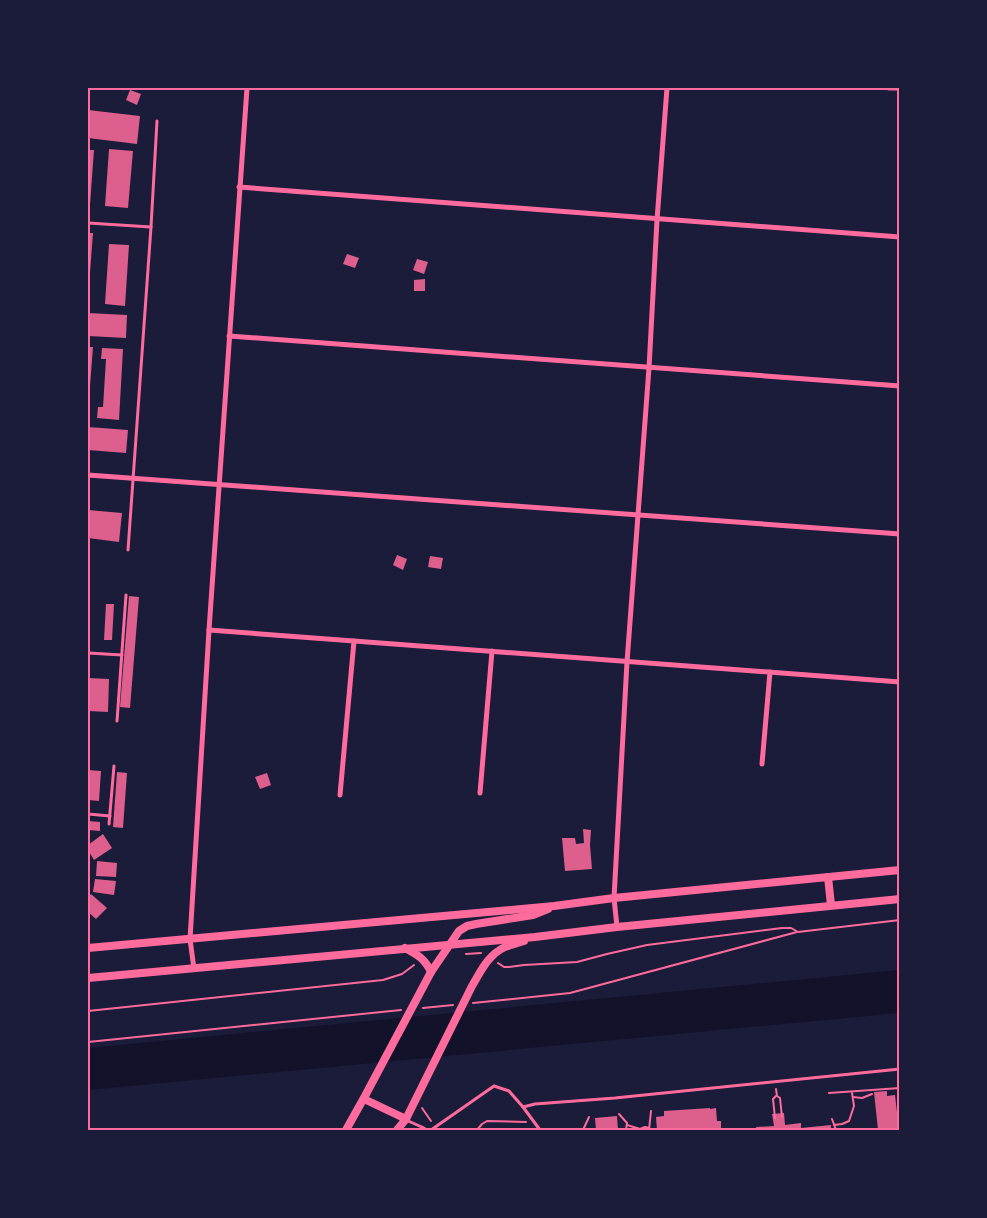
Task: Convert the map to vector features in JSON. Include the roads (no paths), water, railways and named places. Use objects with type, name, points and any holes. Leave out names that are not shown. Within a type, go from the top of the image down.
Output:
[{"type":"main road","points":[[88,948],[554,906],[614,898],[900,870]]},
{"type":"main road","points":[[828,877],[832,906]]},
{"type":"main road","points":[[88,978],[535,937],[900,899]]},
{"type":"main road","points":[[346,1130],[431,972],[459,931],[467,926],[476,924],[533,915],[554,906]]},
{"type":"main road","points":[[397,1130],[406,1119],[483,966],[490,958],[504,948],[535,937]]},
{"type":"main road","points":[[405,948],[416,953],[424,960],[431,972]]},
{"type":"main road","points":[[364,1099],[406,1119]]},
{"type":"street","points":[[194,968],[190,939],[209,630],[247,88]]},
{"type":"street","points":[[617,927],[614,898],[627,662],[649,368],[657,220],[667,88]]},
{"type":"street","points":[[889,88],[900,88]]},
{"type":"street","points":[[239,187],[900,237]]},
{"type":"street","points":[[229,336],[900,386]]},
{"type":"street","points":[[88,475],[900,534]]},
{"type":"street","points":[[209,630],[900,682]]},
{"type":"street","points":[[340,795],[354,641]]},
{"type":"street","points":[[480,793],[492,651]]},
{"type":"street","points":[[762,764],[770,672]]},
{"type":"lane","points":[[128,550],[157,121]]},
{"type":"lane","points":[[88,223],[151,227]]},
{"type":"lane","points":[[117,721],[126,596]]},
{"type":"lane","points":[[88,653],[122,655]]},
{"type":"lane","points":[[109,824],[114,766]]},
{"type":"lane","points":[[88,814],[110,816]]},
{"type":"lane","points":[[523,1107],[536,1104],[625,1097],[900,1069]]},
{"type":"lane","points":[[431,1130],[494,1086],[509,1091],[540,1130]]},
{"type":"lane","points":[[406,1119],[426,1130]]}]
